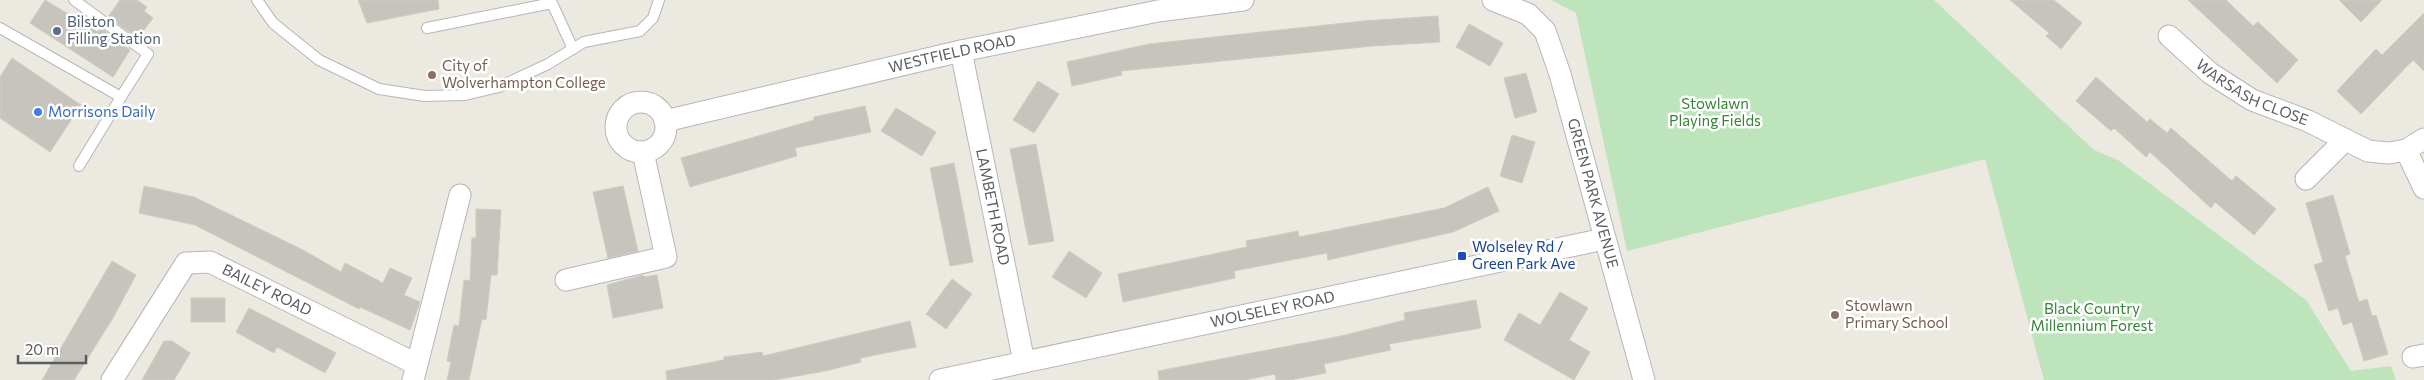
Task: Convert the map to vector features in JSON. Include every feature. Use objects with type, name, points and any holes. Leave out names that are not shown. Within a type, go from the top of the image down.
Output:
[{"type":"street","name":"WESTFIELD ROAD","points":[[665,121],[960,51],[1158,11],[1243,0]]},
{"type":"street","name":"GREEN PARK AVENUE","points":[[1493,0],[1528,14],[1545,30],[1560,74],[1644,380]]},
{"type":"street","name":"WARSASH CLOSE","points":[[2169,36],[2210,73],[2252,100],[2308,121],[2344,141],[2368,151],[2388,153],[2415,144],[2424,188]]},
{"type":"street","name":"LAMBETH ROAD","points":[[960,51],[1024,362]]},
{"type":"street","points":[[641,102],[656,108],[665,121],[666,130],[658,145],[643,152],[635,152],[622,143],[616,128],[620,113],[633,104],[641,102]]},
{"type":"street","points":[[2306,178],[2344,141]]},
{"type":"street","points":[[566,280],[666,257],[643,152]]},
{"type":"street","name":"BAILEY ROAD","points":[[112,380],[186,263],[210,262],[414,372],[460,195]]},
{"type":"street","name":"WOLSELEY ROAD","points":[[940,380],[1604,239]]},
{"type":"lane","points":[[74,0],[148,54],[79,166]]},
{"type":"lane","points":[[257,0],[273,23],[319,60],[379,89],[425,96],[465,95],[498,87],[548,64],[584,42],[640,31],[653,18],[658,0]]},
{"type":"lane","points":[[427,28],[552,3],[573,49]]},
{"type":"lane","points":[[0,28],[121,96]]},
{"type":"green space","name":"Stowlawn Playing Fields","points":[[1551,0],[1934,0],[2094,150],[2118,160],[2306,300],[2351,371],[2391,366],[2396,380],[2044,380],[1985,159],[1627,251],[1576,13]]},
{"type":"building","points":[[45,0],[98,32],[101,28],[130,50],[113,77],[30,23]]},
{"type":"building","points":[[120,0],[137,0],[147,7],[144,11],[153,18],[138,38],[108,17]]},
{"type":"building","points":[[358,0],[438,0],[439,9],[367,23]]},
{"type":"building","points":[[2010,0],[2054,0],[2082,23],[2061,49],[2046,36],[2049,33]]},
{"type":"building","points":[[2188,0],[2226,0],[2253,26],[2258,22],[2298,60],[2277,83]]},
{"type":"building","points":[[2339,0],[2382,0],[2361,22]]},
{"type":"building","points":[[2424,13],[2424,71],[2413,60],[2361,114],[2337,91],[2376,49],[2382,55]]},
{"type":"building","points":[[1438,16],[1440,42],[1373,46],[1121,71],[1122,75],[1072,86],[1067,62],[1149,44],[1364,21]]},
{"type":"building","points":[[1469,24],[1503,43],[1490,66],[1456,47]]},
{"type":"building","name":"Morrisons Daily","points":[[12,58],[81,105],[50,152],[0,118],[0,77]]},
{"type":"building","points":[[1526,73],[1537,112],[1515,118],[1504,78]]},
{"type":"building","points":[[2096,77],[2147,122],[2150,119],[2167,133],[2171,128],[2232,181],[2236,176],[2276,209],[2254,235],[2215,202],[2211,208],[2150,152],[2146,157],[2114,128],[2111,131],[2076,101]]},
{"type":"building","points":[[1038,81],[1059,94],[1034,133],[1013,120]]},
{"type":"building","points":[[865,106],[871,132],[795,148],[797,156],[690,187],[681,158],[814,120],[814,117]]},
{"type":"building","points":[[896,108],[936,132],[922,156],[881,131]]},
{"type":"building","points":[[1512,135],[1535,142],[1522,183],[1500,176]]},
{"type":"building","points":[[1036,144],[1054,241],[1029,245],[1010,149]]},
{"type":"building","points":[[954,163],[973,262],[950,266],[930,168]]},
{"type":"building","points":[[144,186],[194,197],[303,250],[341,272],[345,263],[383,283],[390,268],[412,278],[404,295],[420,302],[410,330],[360,307],[359,309],[195,225],[139,213]]},
{"type":"building","points":[[623,186],[638,251],[608,258],[593,192]]},
{"type":"building","points":[[1488,187],[1499,211],[1453,232],[1328,260],[1327,253],[1234,271],[1235,278],[1123,302],[1118,274],[1247,247],[1246,241],[1298,231],[1299,237],[1444,208]]},
{"type":"building","points":[[2333,195],[2350,254],[2345,256],[2359,302],[2367,299],[2372,316],[2376,315],[2388,354],[2364,361],[2352,322],[2343,325],[2338,308],[2329,311],[2314,265],[2323,262],[2306,203]]},
{"type":"building","points":[[476,209],[501,210],[497,275],[491,275],[486,320],[482,319],[469,380],[447,380],[451,362],[447,361],[454,325],[459,326],[464,280],[470,281],[472,238],[476,238]]},
{"type":"building","points":[[1069,251],[1102,273],[1086,298],[1052,277]]},
{"type":"building","points":[[112,261],[136,275],[113,318],[74,380],[42,380]]},
{"type":"building","points":[[643,275],[644,277],[657,275],[663,308],[613,318],[607,285]]},
{"type":"building","points":[[952,279],[972,294],[946,329],[926,314]]},
{"type":"building","points":[[1560,292],[1588,308],[1569,340],[1590,352],[1574,380],[1504,340],[1519,313],[1540,325]]},
{"type":"building","points":[[191,298],[225,298],[225,322],[191,322]]},
{"type":"building","points":[[1476,300],[1481,328],[1389,344],[1391,350],[1324,364],[1326,373],[1290,380],[1276,380],[1275,374],[1245,380],[1159,380],[1158,371],[1341,336],[1405,320],[1404,313]]},
{"type":"building","points":[[249,308],[336,353],[325,373],[277,347],[274,353],[236,332]]},
{"type":"building","points":[[910,321],[916,347],[860,358],[861,362],[825,371],[774,380],[667,380],[666,371],[724,360],[724,357],[762,352],[763,356]]},
{"type":"building","points":[[164,341],[172,341],[190,353],[174,380],[142,380]]},
{"type":"place","name":"Bilston Filling Station","points":[[57,31]]},
{"type":"place","name":"City of Wolverhampton College","points":[[432,75]]},
{"type":"place","name":"Morrisons Daily","points":[[38,112]]},
{"type":"place","name":"Wolseley Rd / Green Park Ave","points":[[1462,256]]},
{"type":"place","name":"Stowlawn Primary School","points":[[1835,315]]},
{"type":"park label","name":"Black Country Millennium Forest","points":[[2092,318]]}]
